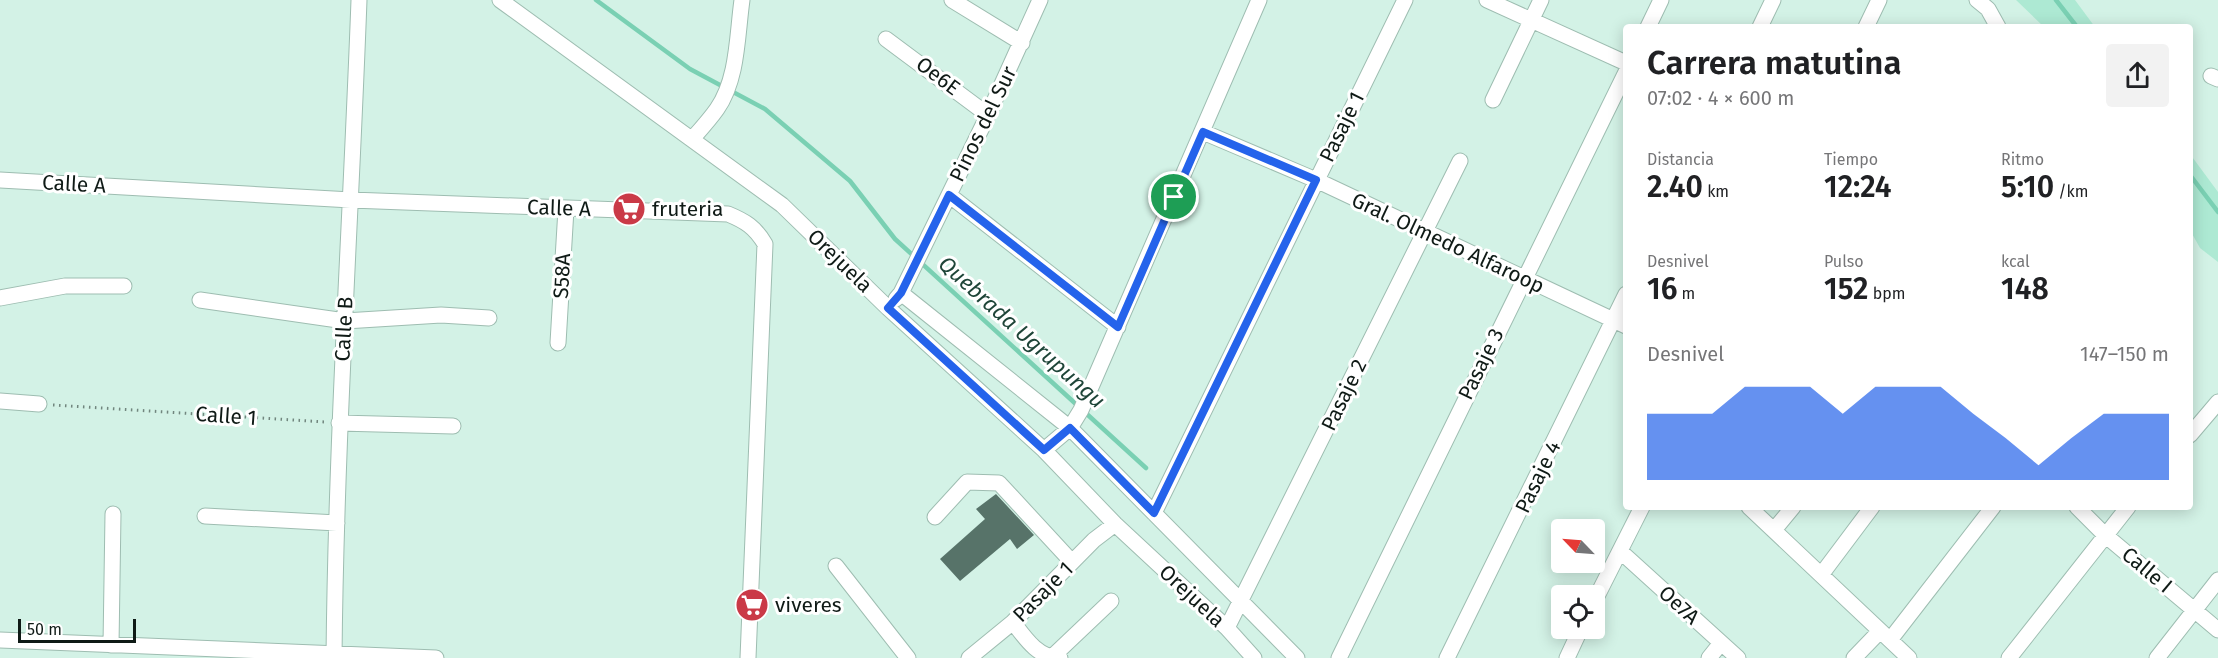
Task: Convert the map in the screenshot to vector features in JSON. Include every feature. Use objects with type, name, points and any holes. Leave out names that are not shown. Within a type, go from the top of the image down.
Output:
[{"type":"street","name":"Calle B","points":[[334,657],[339,423],[359,0]]},
{"type":"street","name":"Orejuela","points":[[500,0],[693,138],[782,205],[888,308],[1044,450],[1115,524],[1227,628],[1254,658]]},
{"type":"street","points":[[693,138],[718,109],[726,93],[732,76],[742,0]]},
{"type":"street","points":[[952,0],[1022,43]]},
{"type":"street","name":"Pinos del Sur","points":[[888,308],[901,293],[988,115],[1040,0]]},
{"type":"street","points":[[1044,450],[1070,428],[1081,410],[1259,0]]},
{"type":"street","name":"Pasaje 1","points":[[1154,513],[1405,0]]},
{"type":"street","points":[[1487,0],[1623,62]]},
{"type":"street","points":[[1493,100],[1541,0]]},
{"type":"street","points":[[1649,24],[1661,0]]},
{"type":"street","points":[[1761,24],[1773,0]]},
{"type":"street","points":[[1867,24],[1879,0]]},
{"type":"street","points":[[1977,0],[1988,9],[1996,24]]},
{"type":"street","name":"Oe6E","points":[[886,39],[988,115]]},
{"type":"street","name":"Pasaje 3","points":[[1339,658],[1623,78]]},
{"type":"street","name":"Gral. Olmedo Alfaroop","points":[[1203,132],[1316,180],[1523,280],[1620,323]]},
{"type":"street","name":"Pasaje 2","points":[[1227,628],[1460,161]]},
{"type":"street","name":"Calle A","points":[[0,180],[351,200],[728,214],[747,222],[758,232],[765,244],[748,658]]},
{"type":"street","points":[[949,195],[1118,327]]},
{"type":"street","name":"S58A","points":[[558,343],[566,209]]},
{"type":"street","points":[[0,298],[65,286],[124,286]]},
{"type":"street","points":[[901,293],[1070,428],[1297,658]]},
{"type":"street","points":[[200,300],[345,321],[441,315],[489,318]]},
{"type":"street","name":"Pasaje 4","points":[[1446,658],[1620,323]]},
{"type":"street","points":[[0,401],[39,404]]},
{"type":"street","points":[[2193,431],[2218,402]]},
{"type":"street","points":[[339,423],[453,426]]},
{"type":"street","points":[[934,517],[967,482],[999,483],[1072,562]]},
{"type":"street","points":[[1603,585],[1640,510]]},
{"type":"street","points":[[1752,510],[1910,658]]},
{"type":"street","points":[[1774,530],[1791,510]]},
{"type":"street","points":[[1821,575],[1870,510]]},
{"type":"street","points":[[1854,658],[1885,635],[1990,510]]},
{"type":"street","name":"Calle I","points":[[2080,510],[2105,535],[2218,630]]},
{"type":"street","points":[[2008,658],[2126,510]]},
{"type":"street","points":[[111,645],[113,514]]},
{"type":"street","points":[[205,516],[337,523]]},
{"type":"street","name":"Pasaje 1","points":[[969,658],[1012,622],[1094,540],[1115,524]]},
{"type":"street","name":"Oe7A","points":[[1620,551],[1738,658]]},
{"type":"street","points":[[836,566],[908,658]]},
{"type":"street","points":[[2157,658],[2218,580]]},
{"type":"street","points":[[1051,658],[1111,602]]},
{"type":"street","points":[[1012,622],[1038,651],[1051,658],[1060,658]]},
{"type":"street","points":[[1567,658],[1576,639]]},
{"type":"street","points":[[0,640],[334,657],[436,658]]},
{"type":"street","points":[[1709,658],[1721,643]]},
{"type":"path","name":"Calle 1","points":[[39,404],[339,423]]},
{"type":"green space","points":[[2016,0],[2075,0],[2093,24],[2041,24]]},
{"type":"green space","points":[[2193,158],[2218,192],[2218,262],[2200,248],[2193,235]]},
{"type":"building","points":[[996,494],[1034,535],[1017,549],[1010,539],[960,581],[940,559],[985,519],[976,509]]},
{"type":"waterway","name":"Quebrada Ugrupungu","points":[[596,0],[690,69],[765,109],[850,181],[895,239],[1146,468]]},
{"type":"waterway","points":[[2056,0],[2075,24]]},
{"type":"waterway","points":[[2193,179],[2218,212]]},
{"type":"place","name":"fruteria","points":[[629,209]]},
{"type":"place","name":"viveres","points":[[752,605]]},
{"type":"route","points":[[1203,132],[1316,180],[1154,513],[1070,428],[1044,450],[888,308],[901,293],[949,195],[1118,327],[1174,197],[1203,132]]}]
